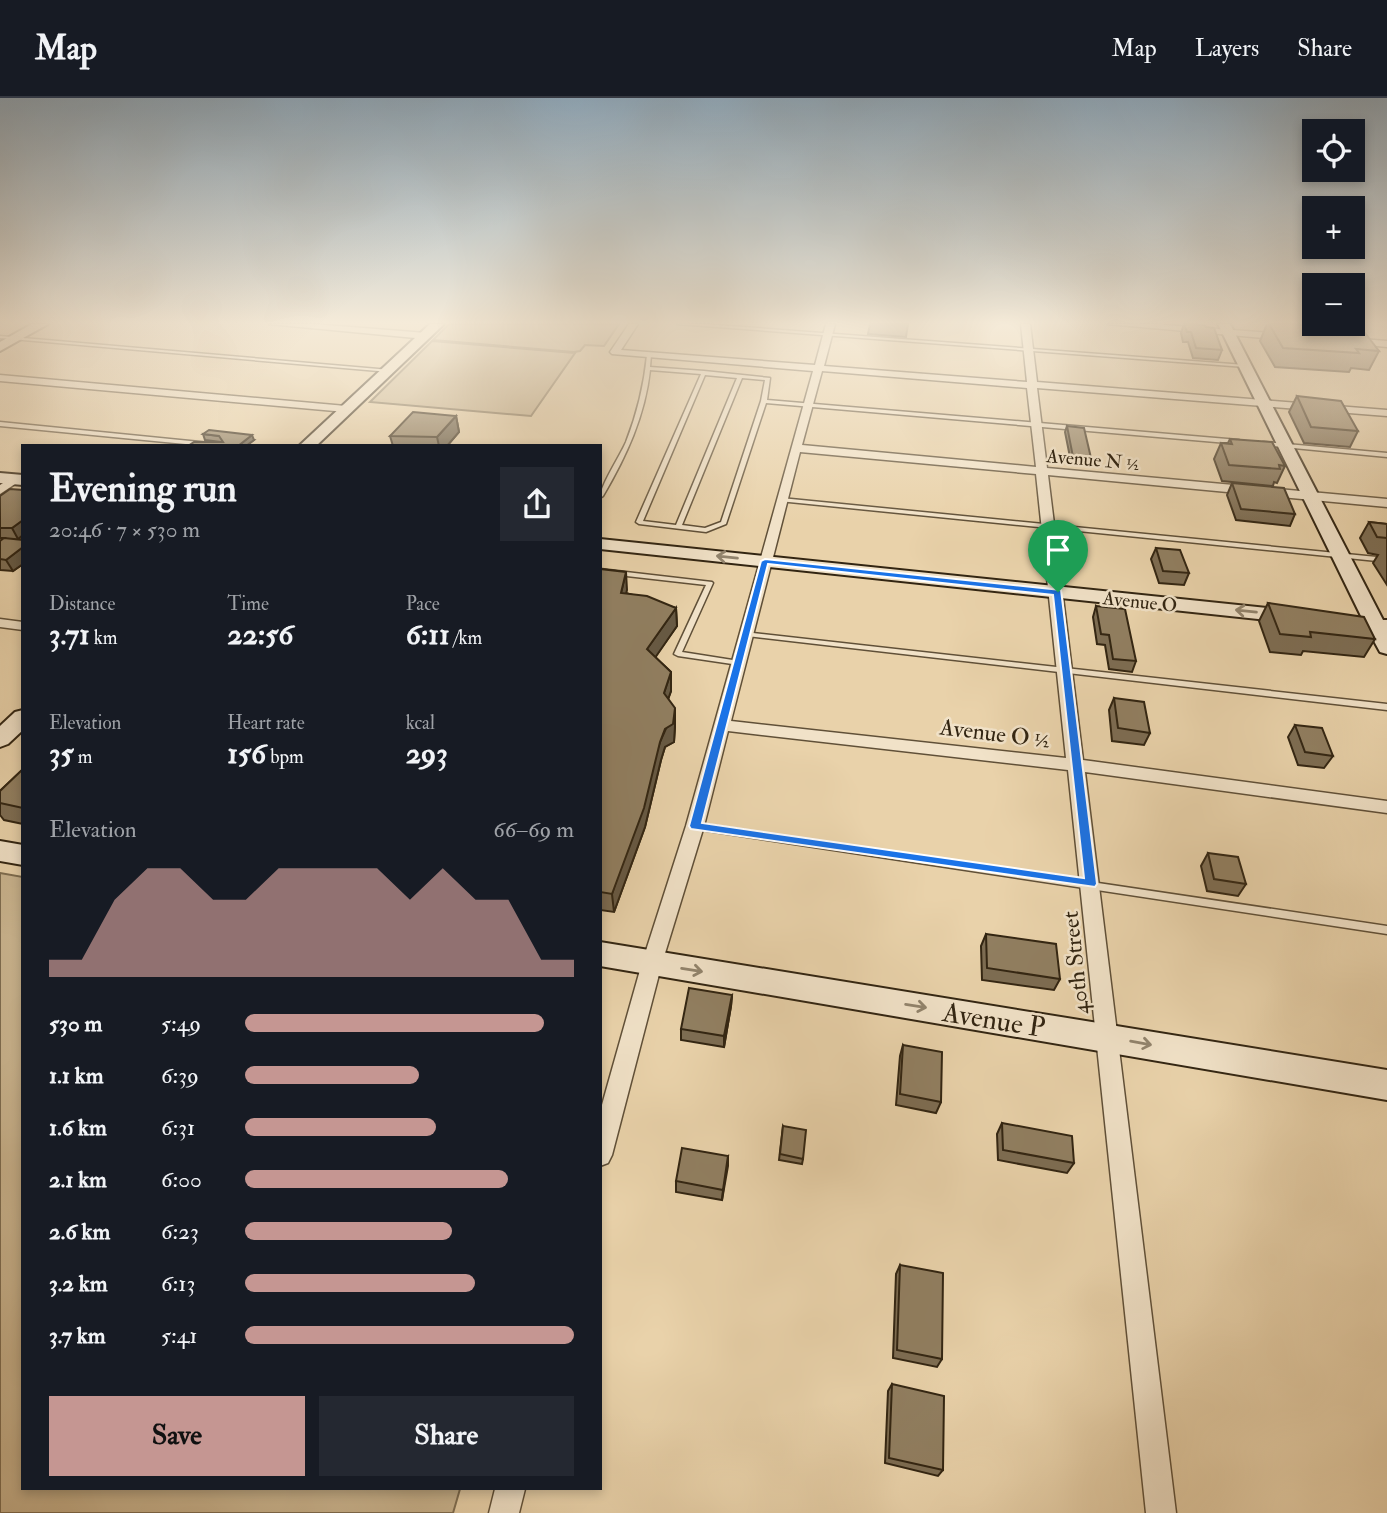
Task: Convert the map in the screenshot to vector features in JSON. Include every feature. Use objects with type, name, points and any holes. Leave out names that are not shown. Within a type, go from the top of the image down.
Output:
[{"type":"main road","points":[[309,444],[368,390]]},
{"type":"main road","points":[[1257,390],[1340,555],[1381,625],[1387,648]]},
{"type":"main road","name":"Avenue O","points":[[602,544],[1381,625]]},
{"type":"main road","points":[[0,739],[21,719]]},
{"type":"main road","points":[[0,851],[21,855]]},
{"type":"main road","name":"Avenue P","points":[[602,954],[1387,1086]]},
{"type":"street","points":[[141,390],[346,409]]},
{"type":"street","points":[[602,1148],[652,963],[695,826],[780,500],[813,390]]},
{"type":"street","name":"40th Street","points":[[1034,390],[1162,1513]]},
{"type":"street","points":[[1106,390],[1387,413]]},
{"type":"street","name":"Avenue N ½","points":[[796,448],[1387,503]]},
{"type":"street","points":[[0,490],[13,479]]},
{"type":"street","points":[[0,623],[21,626]]},
{"type":"street","name":"Avenue O ½","points":[[723,724],[1077,765],[1387,807]]},
{"type":"street","points":[[504,1513],[510,1490]]},
{"type":"lane","points":[[602,492],[632,437],[646,390]]},
{"type":"lane","points":[[696,390],[639,523],[706,530],[724,523],[766,390]]},
{"type":"lane","points":[[678,527],[734,390]]},
{"type":"lane","points":[[764,401],[1244,442]]},
{"type":"lane","points":[[0,424],[200,444]]},
{"type":"lane","points":[[1258,444],[1387,455]]},
{"type":"lane","points":[[780,500],[1387,560]]},
{"type":"lane","points":[[602,570],[710,583],[678,654],[739,663]]},
{"type":"lane","points":[[747,634],[1387,707]]},
{"type":"lane","points":[[695,826],[1387,930]]},
{"type":"shaded area","points":[[382,390],[549,390],[531,416],[370,402]]},
{"type":"shaded area","points":[[0,873],[21,877],[21,1490],[460,1490],[453,1513],[0,1513]]},
{"type":"building","points":[[1297,396],[1341,401],[1358,431],[1311,427]]},
{"type":"building","points":[[413,412],[456,416],[437,437],[390,436]]},
{"type":"building","points":[[1067,426],[1084,428],[1091,458],[1073,457]]},
{"type":"building","points":[[209,430],[252,435],[241,444],[191,444],[223,442],[219,436],[203,434]]},
{"type":"building","points":[[1230,439],[1272,442],[1285,466],[1279,465],[1280,469],[1229,465],[1221,443],[1232,444]]},
{"type":"building","points":[[1232,483],[1284,488],[1295,514],[1241,509]]},
{"type":"building","points":[[10,489],[21,490],[21,521],[12,528],[0,528],[0,496]]},
{"type":"building","points":[[1369,522],[1387,524],[1387,538],[1377,537]]},
{"type":"building","points":[[4,538],[21,540],[21,549],[6,560],[0,559],[0,541]]},
{"type":"building","points":[[1156,548],[1180,550],[1189,573],[1163,571]]},
{"type":"building","points":[[602,569],[626,572],[621,593],[647,596],[676,608],[647,649],[671,672],[664,693],[675,708],[673,724],[665,729],[660,742],[644,808],[612,894],[602,892]]},
{"type":"building","points":[[1268,603],[1364,617],[1375,639],[1310,632],[1311,637],[1280,634]]},
{"type":"building","points":[[1096,606],[1125,609],[1136,661],[1113,659],[1109,635],[1101,634]]},
{"type":"building","points":[[1114,698],[1144,702],[1150,733],[1118,728]]},
{"type":"building","points":[[1295,725],[1322,728],[1333,756],[1305,752]]},
{"type":"building","points":[[21,771],[21,808],[0,803],[0,791]]},
{"type":"building","points":[[1208,853],[1238,857],[1246,884],[1214,879]]},
{"type":"building","points":[[986,934],[1056,944],[1060,979],[987,968]]},
{"type":"building","points":[[689,988],[732,995],[724,1036],[681,1029]]},
{"type":"building","points":[[903,1045],[942,1052],[941,1102],[900,1094]]},
{"type":"building","points":[[1002,1123],[1072,1136],[1074,1163],[1003,1150]]},
{"type":"building","points":[[783,1126],[806,1130],[803,1159],[780,1154]]},
{"type":"building","points":[[682,1148],[728,1156],[723,1190],[676,1181]]},
{"type":"building","points":[[900,1265],[943,1273],[942,1359],[897,1350]]},
{"type":"building","points":[[892,1384],[944,1396],[943,1470],[889,1458]]},
{"type":"route","points":[[765,561],[1058,592],[1090,884],[695,826],[765,561]]}]
